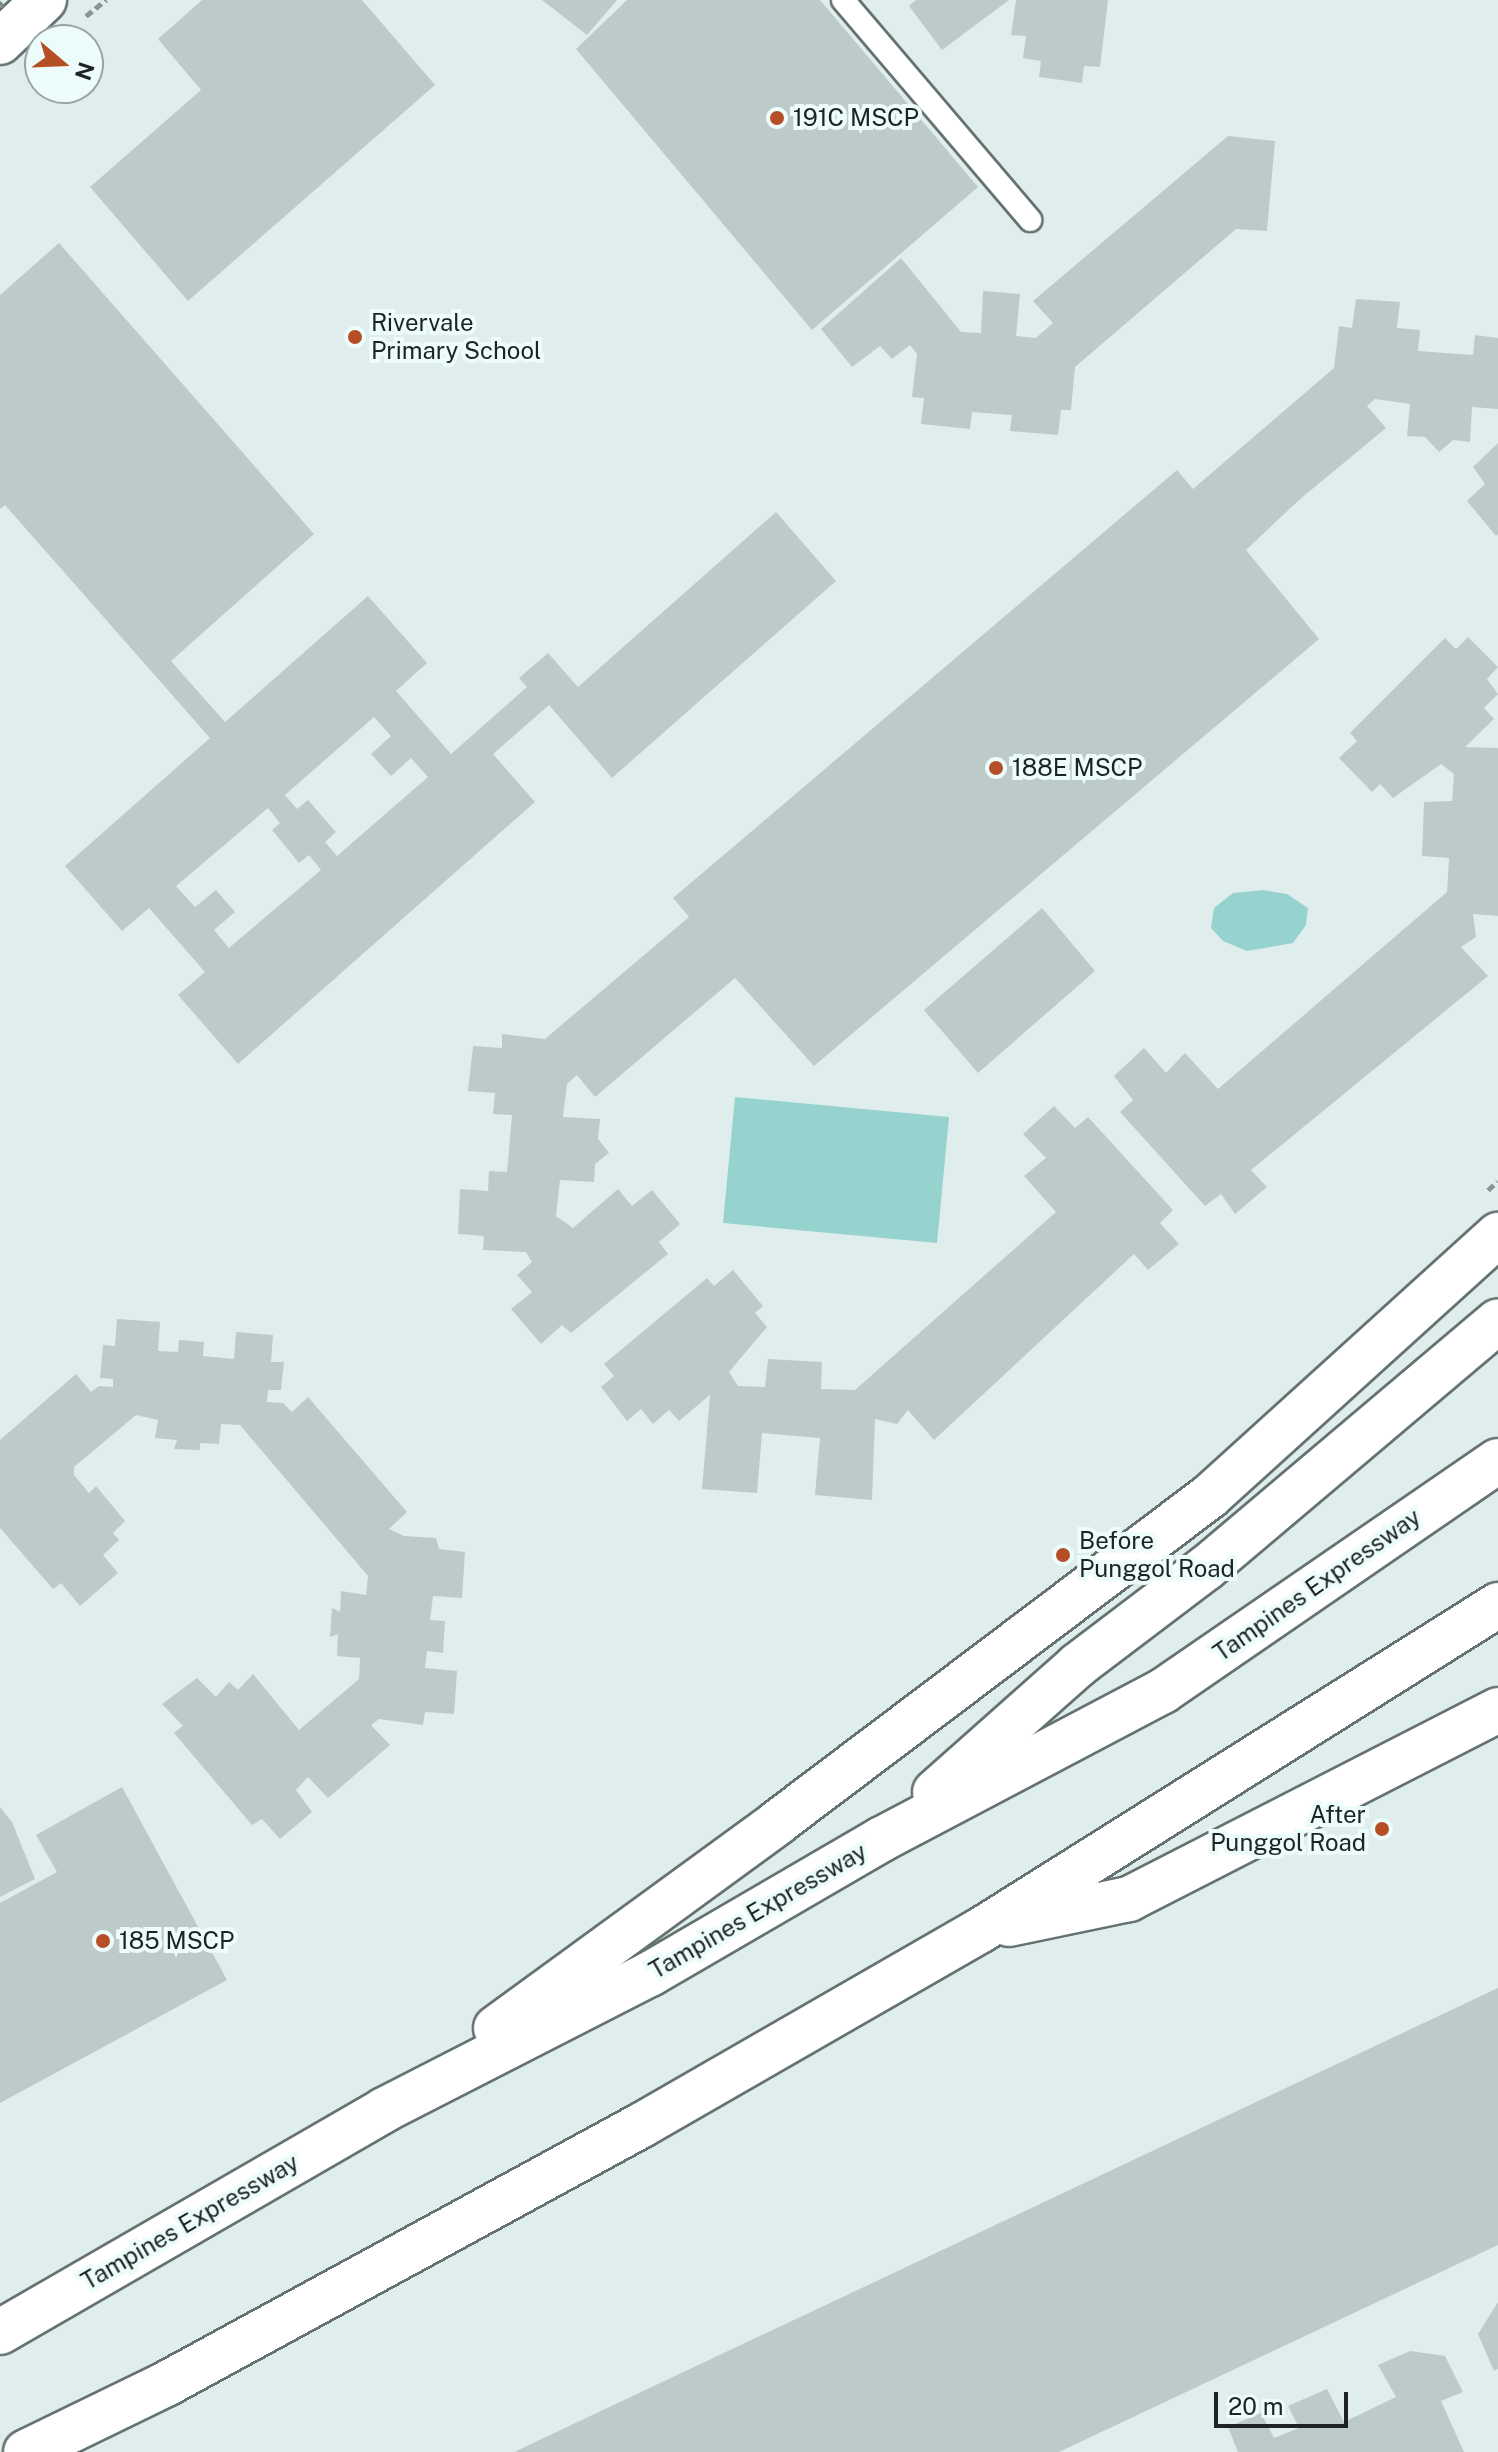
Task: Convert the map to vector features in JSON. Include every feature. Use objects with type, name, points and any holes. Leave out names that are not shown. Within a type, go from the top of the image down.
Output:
[{"type":"main road","points":[[0,42],[44,0]]},
{"type":"main road","points":[[384,2110],[766,1831],[1210,1496],[1498,1235]]},
{"type":"main road","points":[[882,1839],[1078,1665],[1206,1568],[1498,1321]]},
{"type":"main road","name":"Tampines Expressway","points":[[0,2332],[384,2110],[650,1974],[882,1839],[1163,1691],[1498,1461]]},
{"type":"main road","points":[[26,2452],[166,2384],[626,2134],[981,1930],[1498,1605]]},
{"type":"main road","points":[[981,1930],[1129,1899],[1498,1710]]},
{"type":"lane","points":[[843,0],[1030,220]]},
{"type":"shaded area","points":[[1263,890],[1287,894],[1308,908],[1306,925],[1293,943],[1247,951],[1223,941],[1211,928],[1214,908],[1233,893]]},
{"type":"shaded area","points":[[735,1097],[949,1117],[937,1243],[723,1223]]},
{"type":"building","points":[[202,0],[362,0],[435,85],[188,301],[90,187],[201,90],[158,39]]},
{"type":"building","points":[[542,0],[617,0],[587,35]]},
{"type":"building","name":"191C MSCP","points":[[627,0],[820,0],[978,187],[812,330],[576,49]]},
{"type":"building","points":[[916,0],[1009,0],[942,50],[909,6]]},
{"type":"building","points":[[1016,0],[1108,0],[1100,67],[1084,66],[1082,83],[1039,77],[1041,61],[1023,58],[1026,36],[1011,35]]},
{"type":"building","points":[[1228,136],[1275,141],[1267,231],[1236,229],[1075,367],[1071,410],[1061,410],[1058,435],[1010,431],[1012,415],[972,412],[970,429],[921,424],[924,398],[912,397],[917,354],[910,345],[892,359],[880,346],[852,367],[821,329],[901,258],[961,332],[981,333],[983,291],[1020,294],[1016,336],[1036,338],[1053,323],[1033,301]]},
{"type":"building","points":[[59,243],[314,534],[171,661],[225,722],[368,596],[427,663],[396,691],[451,754],[527,687],[519,678],[548,653],[578,687],[776,512],[836,581],[612,778],[549,705],[493,754],[535,802],[238,1064],[178,995],[205,972],[149,908],[122,931],[65,866],[210,738],[5,505],[0,509],[0,295]],"holes":[[[374,717],[391,736],[371,754],[391,776],[411,758],[428,777],[337,856],[325,842],[336,832],[308,800],[297,809],[285,795]],[[268,808],[280,823],[272,830],[299,863],[309,855],[321,870],[229,948],[214,930],[235,912],[216,890],[195,907],[176,886]]]},
{"type":"building","name":"188E MSCP","points":[[1356,299],[1400,302],[1397,328],[1420,330],[1418,351],[1473,355],[1475,335],[1498,338],[1498,409],[1472,407],[1470,442],[1453,440],[1439,452],[1425,437],[1407,436],[1410,404],[1375,399],[1367,406],[1386,428],[1299,500],[1246,550],[1319,639],[814,1066],[735,978],[595,1097],[577,1075],[567,1084],[563,1117],[600,1119],[598,1139],[609,1153],[595,1164],[594,1182],[560,1180],[556,1216],[573,1228],[618,1189],[632,1206],[652,1190],[680,1224],[659,1242],[668,1254],[571,1333],[562,1325],[541,1344],[511,1309],[532,1292],[517,1275],[532,1262],[526,1252],[483,1250],[484,1236],[458,1234],[460,1189],[488,1191],[489,1171],[507,1172],[512,1115],[493,1114],[495,1093],[468,1091],[473,1046],[502,1048],[502,1034],[545,1039],[689,917],[673,898],[1177,470],[1193,489],[1334,368],[1339,326],[1352,328]]},
{"type":"building","points":[[1498,443],[1496,536],[1467,501],[1485,484],[1473,467]]},
{"type":"building","points":[[1468,637],[1498,667],[1487,679],[1498,694],[1484,708],[1494,719],[1465,747],[1498,748],[1498,916],[1473,914],[1476,937],[1461,947],[1488,976],[1251,1170],[1267,1187],[1235,1214],[1221,1194],[1205,1206],[1120,1112],[1133,1100],[1114,1076],[1144,1048],[1166,1073],[1185,1053],[1218,1089],[1447,892],[1449,858],[1422,856],[1424,802],[1452,801],[1454,774],[1441,764],[1393,798],[1380,784],[1372,792],[1339,758],[1357,741],[1350,733],[1445,638],[1456,649]]},
{"type":"building","points":[[1042,908],[1095,971],[978,1073],[924,1010]]},
{"type":"building","points":[[1054,1106],[1075,1128],[1088,1117],[1173,1210],[1160,1223],[1179,1244],[1148,1270],[1134,1254],[934,1440],[908,1410],[897,1424],[875,1419],[872,1500],[815,1495],[820,1438],[762,1433],[757,1493],[702,1489],[710,1395],[679,1421],[669,1410],[653,1424],[641,1409],[627,1421],[601,1387],[614,1376],[604,1364],[707,1278],[714,1286],[733,1270],[763,1306],[755,1313],[767,1327],[729,1372],[738,1386],[765,1387],[768,1359],[822,1362],[821,1389],[855,1390],[1056,1212],[1024,1176],[1046,1158],[1023,1134]]},
{"type":"building","points":[[117,1319],[160,1322],[158,1351],[178,1352],[179,1340],[204,1342],[203,1356],[234,1359],[236,1332],[273,1335],[271,1362],[284,1362],[281,1390],[268,1390],[267,1402],[283,1403],[292,1412],[308,1397],[407,1512],[389,1529],[404,1536],[436,1538],[439,1549],[465,1552],[462,1598],[433,1596],[430,1620],[445,1621],[443,1653],[427,1651],[425,1668],[457,1671],[454,1714],[425,1712],[423,1725],[379,1719],[371,1725],[390,1745],[328,1798],[308,1777],[296,1790],[312,1812],[280,1839],[262,1819],[252,1825],[174,1733],[183,1726],[162,1704],[197,1678],[216,1697],[229,1682],[238,1690],[253,1674],[299,1730],[359,1679],[360,1658],[337,1656],[338,1634],[330,1637],[332,1608],[340,1612],[341,1591],[366,1595],[368,1576],[240,1425],[221,1424],[219,1444],[200,1443],[200,1450],[174,1449],[177,1440],[155,1438],[158,1420],[136,1415],[74,1467],[74,1475],[89,1493],[96,1486],[125,1521],[113,1533],[119,1540],[103,1555],[118,1573],[80,1606],[61,1583],[53,1589],[0,1528],[0,1440],[76,1374],[91,1392],[99,1386],[113,1387],[113,1379],[100,1378],[103,1345],[115,1346]]},
{"type":"building","name":"185 MSCP","points":[[122,1787],[227,1980],[0,2103],[0,1903],[57,1872],[36,1835]]},
{"type":"building","points":[[0,1807],[12,1822],[35,1879],[0,1897]]},
{"type":"building","points":[[1498,1988],[1498,2245],[1059,2452],[514,2452]]},
{"type":"building","points":[[1498,2302],[1498,2369],[1494,2371],[1478,2334]]},
{"type":"building","points":[[1410,2351],[1445,2356],[1463,2392],[1441,2401],[1464,2452],[1238,2452],[1228,2427],[1261,2413],[1274,2438],[1299,2428],[1288,2406],[1327,2389],[1344,2422],[1396,2397],[1378,2365]]},
{"type":"railway","points":[[0,6],[6,0]]},
{"type":"place","name":"191C MSCP","points":[[777,118]]},
{"type":"place","name":"Rivervale Primary School","points":[[355,337]]},
{"type":"place","name":"188E MSCP","points":[[996,768]]},
{"type":"place","name":"Before Punggol Road","points":[[1063,1555]]},
{"type":"place","name":"After Punggol Road","points":[[1382,1829]]},
{"type":"place","name":"185 MSCP","points":[[103,1941]]}]
